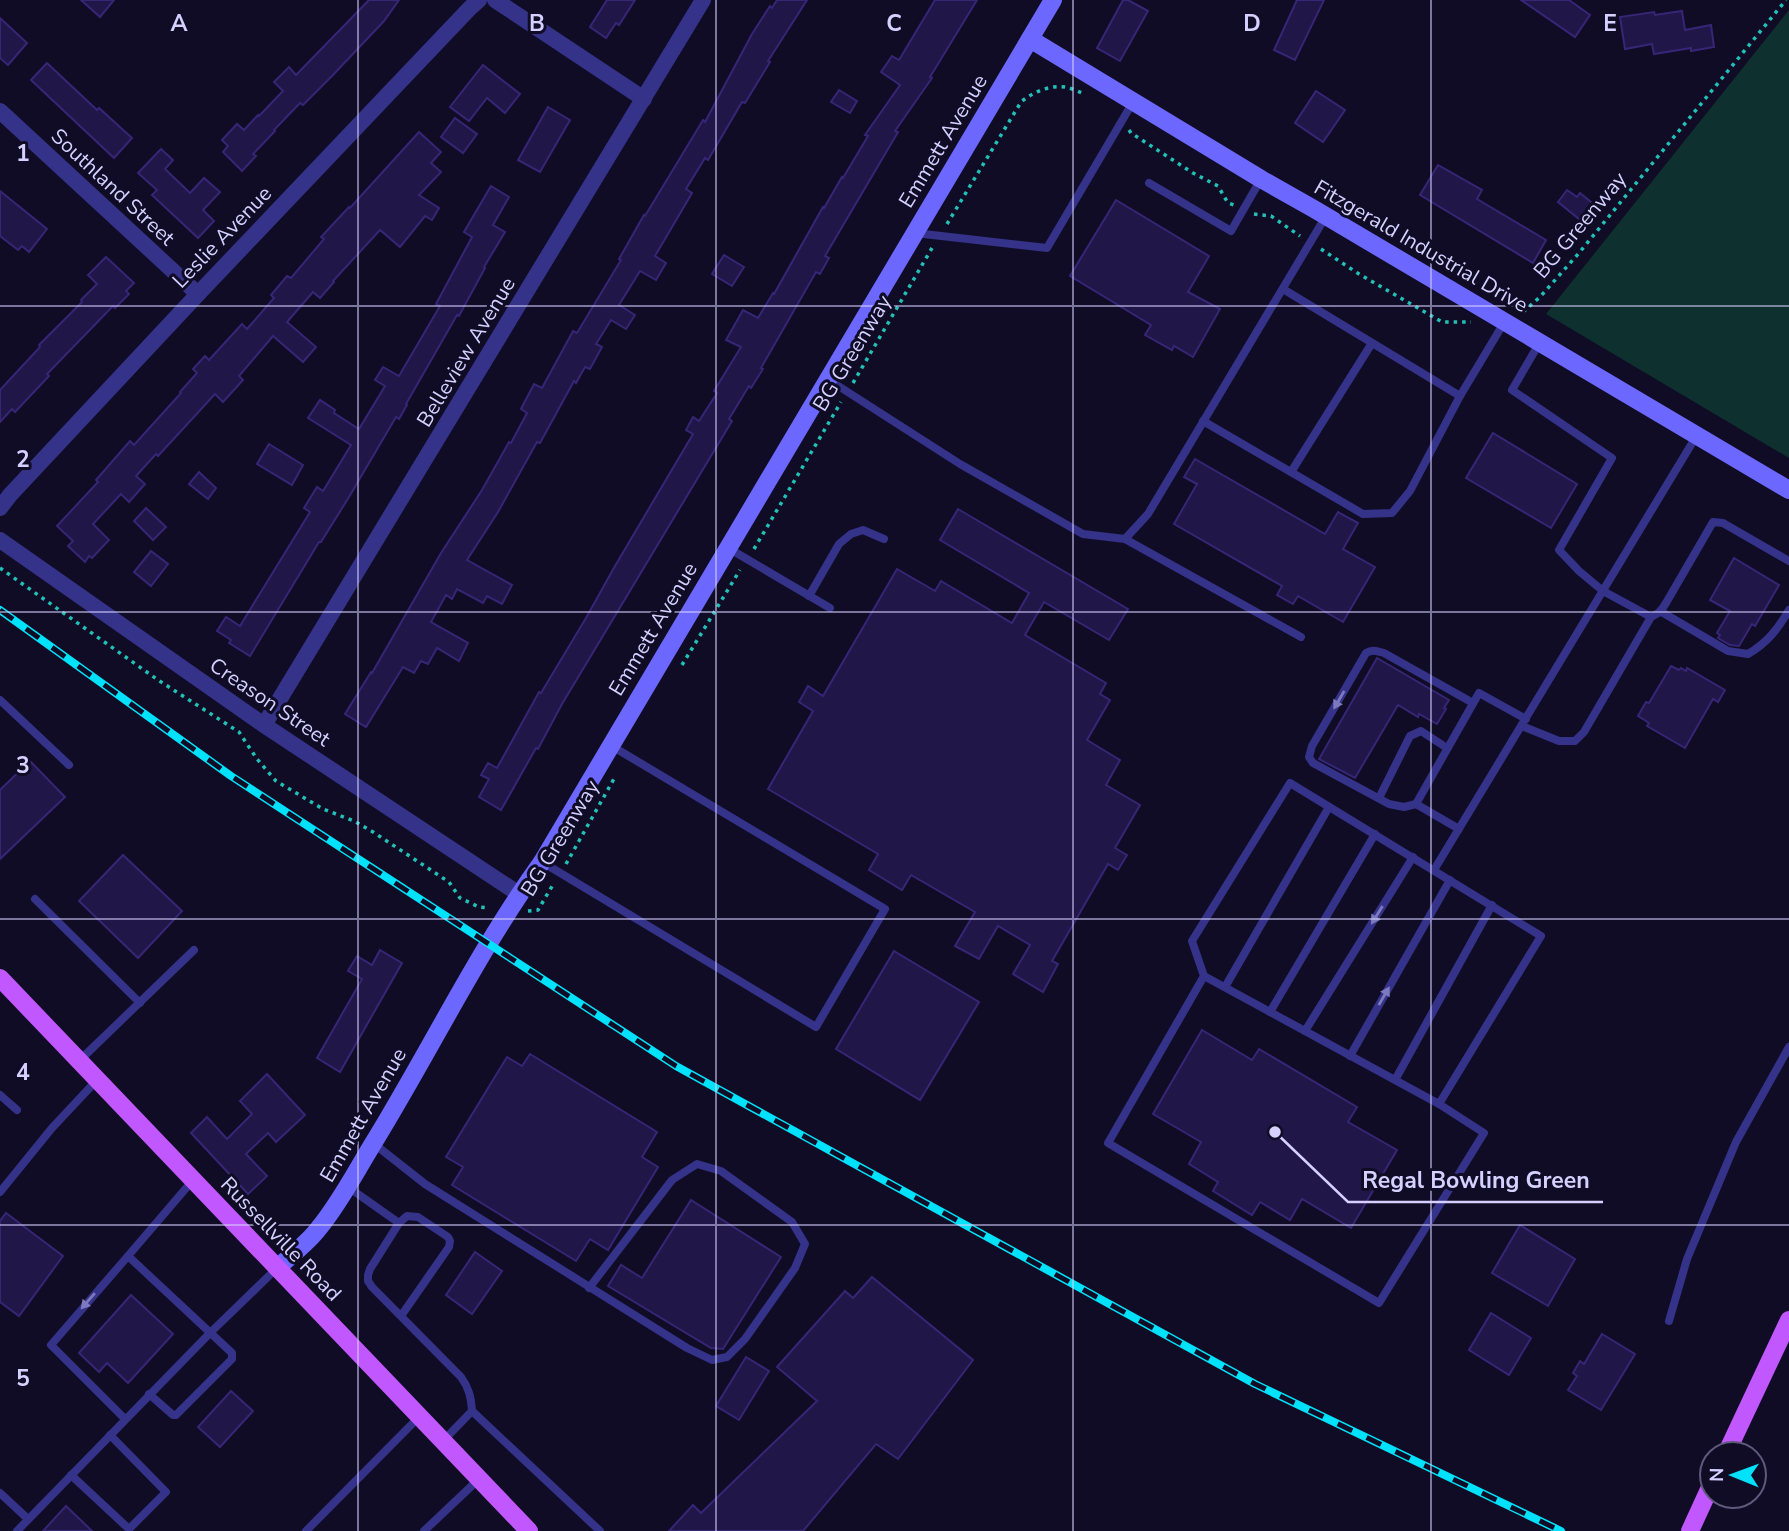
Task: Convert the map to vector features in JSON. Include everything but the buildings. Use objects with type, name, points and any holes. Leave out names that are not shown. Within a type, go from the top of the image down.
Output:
[{"type":"main road","name":"Russellville Road","points":[[0,978],[529,1531]]},
{"type":"main road","points":[[1733,1440],[1789,1320]]},
{"type":"main road","points":[[1690,1531],[1699,1510]]},
{"type":"street","name":"Leslie Avenue","points":[[0,508],[198,294],[479,0]]},
{"type":"street","points":[[495,0],[644,99]]},
{"type":"street","name":"Belleview Avenue","points":[[264,725],[703,0]]},
{"type":"street","name":"Emmett Avenue","points":[[277,1268],[318,1230],[348,1187],[481,956],[542,862],[1054,0]]},
{"type":"street","name":"Fitzgerald Industrial Drive","points":[[1030,39],[1261,179],[1789,490]]},
{"type":"street","name":"Southland Street","points":[[0,111],[198,294]]},
{"type":"street","name":"Creason Street","points":[[0,540],[264,725],[519,894]]},
{"type":"lane","points":[[915,233],[1047,248],[1133,101]]},
{"type":"lane","points":[[1149,183],[1231,231],[1261,179]]},
{"type":"lane","points":[[1125,539],[1148,514],[1326,216]]},
{"type":"lane","points":[[1283,289],[1460,396]]},
{"type":"lane","points":[[1203,421],[1363,514],[1392,513],[1410,491],[1503,320]]},
{"type":"lane","points":[[1540,342],[1512,390],[1612,458],[1559,550],[1603,591],[1651,617]]},
{"type":"lane","points":[[1291,472],[1372,343]]},
{"type":"lane","points":[[829,380],[960,464],[1083,534],[1125,539],[1301,637]]},
{"type":"lane","points":[[1434,870],[1697,435]]},
{"type":"lane","points":[[1416,804],[1479,693],[1559,741],[1575,741],[1584,732],[1651,617],[1660,611],[1713,522],[1723,523],[1789,561]]},
{"type":"lane","points":[[809,596],[839,544],[851,534],[863,530],[884,538]]},
{"type":"lane","points":[[728,548],[830,608]]},
{"type":"lane","points":[[1660,611],[1728,651],[1748,654],[1762,646],[1780,626],[1789,610]]},
{"type":"lane","points":[[1459,830],[1416,804],[1404,807],[1390,804],[1313,763],[1309,757],[1312,746],[1370,650],[1384,653],[1473,703]]},
{"type":"lane","points":[[0,700],[69,765]]},
{"type":"lane","points":[[1379,798],[1412,734],[1421,731],[1447,748]]},
{"type":"lane","points":[[542,862],[816,1027],[885,909],[610,745]]},
{"type":"lane","points":[[1204,976],[1108,1143],[1379,1303],[1484,1133],[1439,1104],[1204,976],[1192,942],[1290,783],[1541,936],[1439,1104]]},
{"type":"lane","points":[[1224,988],[1329,807]]},
{"type":"lane","points":[[1270,1012],[1375,834]]},
{"type":"lane","points":[[1305,1031],[1413,857]]},
{"type":"lane","points":[[1350,1056],[1450,880]]},
{"type":"lane","points":[[35,899],[139,1003]]},
{"type":"lane","points":[[1395,1080],[1492,905]]},
{"type":"lane","points":[[79,1061],[194,950]]},
{"type":"lane","points":[[1669,1321],[1687,1259],[1736,1142],[1789,1046]]},
{"type":"lane","points":[[0,1192],[52,1128],[97,1080]]},
{"type":"lane","points":[[0,1095],[17,1110]]},
{"type":"lane","points":[[373,1143],[425,1184],[589,1288],[687,1348],[712,1360],[727,1357],[745,1339],[795,1268],[805,1244],[792,1222],[721,1171],[696,1164],[672,1180],[589,1288]]},
{"type":"lane","points":[[125,1419],[51,1347],[51,1343],[193,1180]]},
{"type":"lane","points":[[348,1187],[399,1223]]},
{"type":"lane","points":[[401,1316],[449,1247],[448,1237],[418,1217],[407,1216],[399,1223],[368,1275],[368,1281],[372,1287],[461,1377],[470,1395],[472,1411],[600,1531]]},
{"type":"lane","points":[[128,1256],[232,1353],[232,1359],[176,1416],[149,1394]]},
{"type":"lane","points":[[17,1531],[149,1394],[277,1268]]},
{"type":"lane","points":[[443,1441],[472,1411]]},
{"type":"lane","points":[[306,1531],[419,1417]]},
{"type":"lane","points":[[71,1475],[129,1529],[166,1492],[110,1435]]},
{"type":"lane","points":[[424,1531],[479,1479]]},
{"type":"lane","points":[[0,1493],[29,1519]]},
{"type":"path","name":"BG Greenway","points":[[1122,120],[1131,133],[1218,186],[1228,203],[1254,215],[1271,216],[1359,274],[1442,322],[1503,320],[1517,316],[1548,288],[1786,0]]},
{"type":"path","name":"BG Greenway","points":[[678,670],[1021,102],[1031,93],[1047,88],[1065,87],[1088,95]]},
{"type":"path","name":"BG Greenway","points":[[0,568],[158,680],[239,732],[276,781],[323,809],[373,832],[449,882],[460,898],[479,907],[526,912],[538,910],[627,755]]},
{"type":"green space","points":[[1789,10],[1789,458],[1546,314]]},
{"type":"railway","points":[[0,610],[231,776],[676,1066],[1255,1384],[1561,1531]]},
{"type":"place","name":"Regal Bowling Green","points":[[1275,1132]]}]
